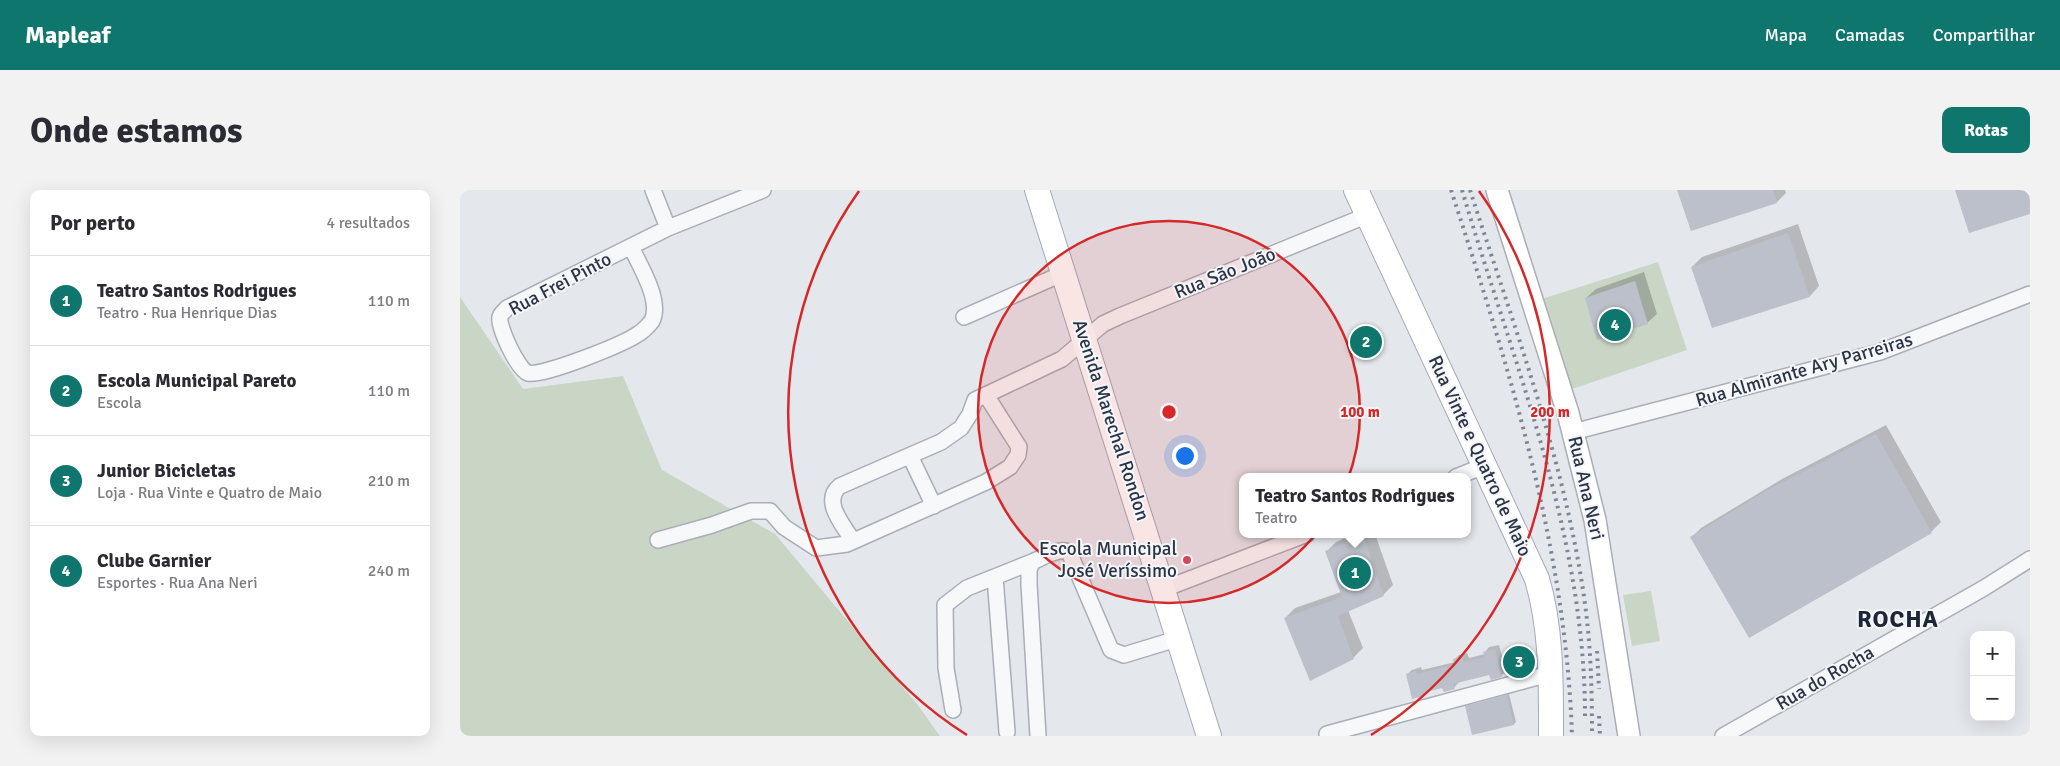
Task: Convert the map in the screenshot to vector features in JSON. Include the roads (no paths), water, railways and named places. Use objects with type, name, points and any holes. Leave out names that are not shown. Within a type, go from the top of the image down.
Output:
[{"type":"main road","name":"Avenida Marechal Rondon","points":[[1037,190],[1210,736]]},
{"type":"main road","name":"Rua Vinte e Quatro de Maio","points":[[1356,190],[1537,579],[1548,627],[1552,736]]},
{"type":"main road","name":"Rua Ana Neri","points":[[1497,190],[1573,432],[1595,520],[1629,736]]},
{"type":"street","points":[[653,190],[668,228]]},
{"type":"street","name":"Rua Frei Pinto","points":[[631,247],[655,301],[652,321],[638,334],[593,354],[539,374],[526,373],[521,368],[504,336],[500,324],[502,313],[507,308],[668,228],[763,190]]},
{"type":"street","name":"Rua São João","points":[[986,395],[1062,360],[1103,324],[1368,215]]},
{"type":"street","points":[[964,317],[1064,273]]},
{"type":"street","name":"Rua Almirante Ary Parreiras","points":[[1573,432],[1880,352],[2030,294]]},
{"type":"street","points":[[658,540],[712,526],[751,511],[770,511],[784,527],[816,548],[853,541],[934,506],[986,482],[1010,467],[1018,455],[1019,447],[986,395],[975,400],[970,414],[960,428],[942,442],[834,490],[832,498],[834,509],[853,541]]},
{"type":"street","points":[[910,456],[934,506]]},
{"type":"street","points":[[1466,473],[1484,466]]},
{"type":"street","points":[[1164,589],[1297,538]]},
{"type":"street","points":[[953,710],[946,668],[945,604],[967,588],[1058,551],[1064,550],[1069,552],[1111,650],[1117,654],[1124,655],[1180,638]]},
{"type":"street","name":"Rua do Rocha","points":[[1723,736],[1984,588],[2030,559]]},
{"type":"street","points":[[1032,562],[1029,570],[1029,584],[1038,736]]},
{"type":"street","points":[[994,577],[1007,732]]},
{"type":"street","points":[[1327,734],[1549,674]]},
{"type":"railway","points":[[1451,190],[1494,324],[1531,459],[1559,596],[1572,736]]},
{"type":"railway","points":[[1462,190],[1543,449],[1560,515],[1573,581],[1582,648],[1585,716]]},
{"type":"railway","points":[[1470,190],[1552,447],[1565,499],[1587,620],[1591,670],[1592,736]]},
{"type":"railway","points":[[1597,651],[1599,689]]},
{"type":"railway","points":[[1599,716],[1600,736]]},
{"type":"place","name":"Clube Garnier","points":[[1615,325]]},
{"type":"place","name":"Escola Municipal Pareto","points":[[1366,342]]},
{"type":"place","name":"Escola Municipal José Veríssimo","points":[[1187,560]]},
{"type":"place","name":"Teatro Santos Rodrigues","points":[[1355,573]]},
{"type":"place","name":"Junior Bicicletas","points":[[1519,662]]},
{"type":"district","name":"ROCHA","points":[[1898,619]]}]
